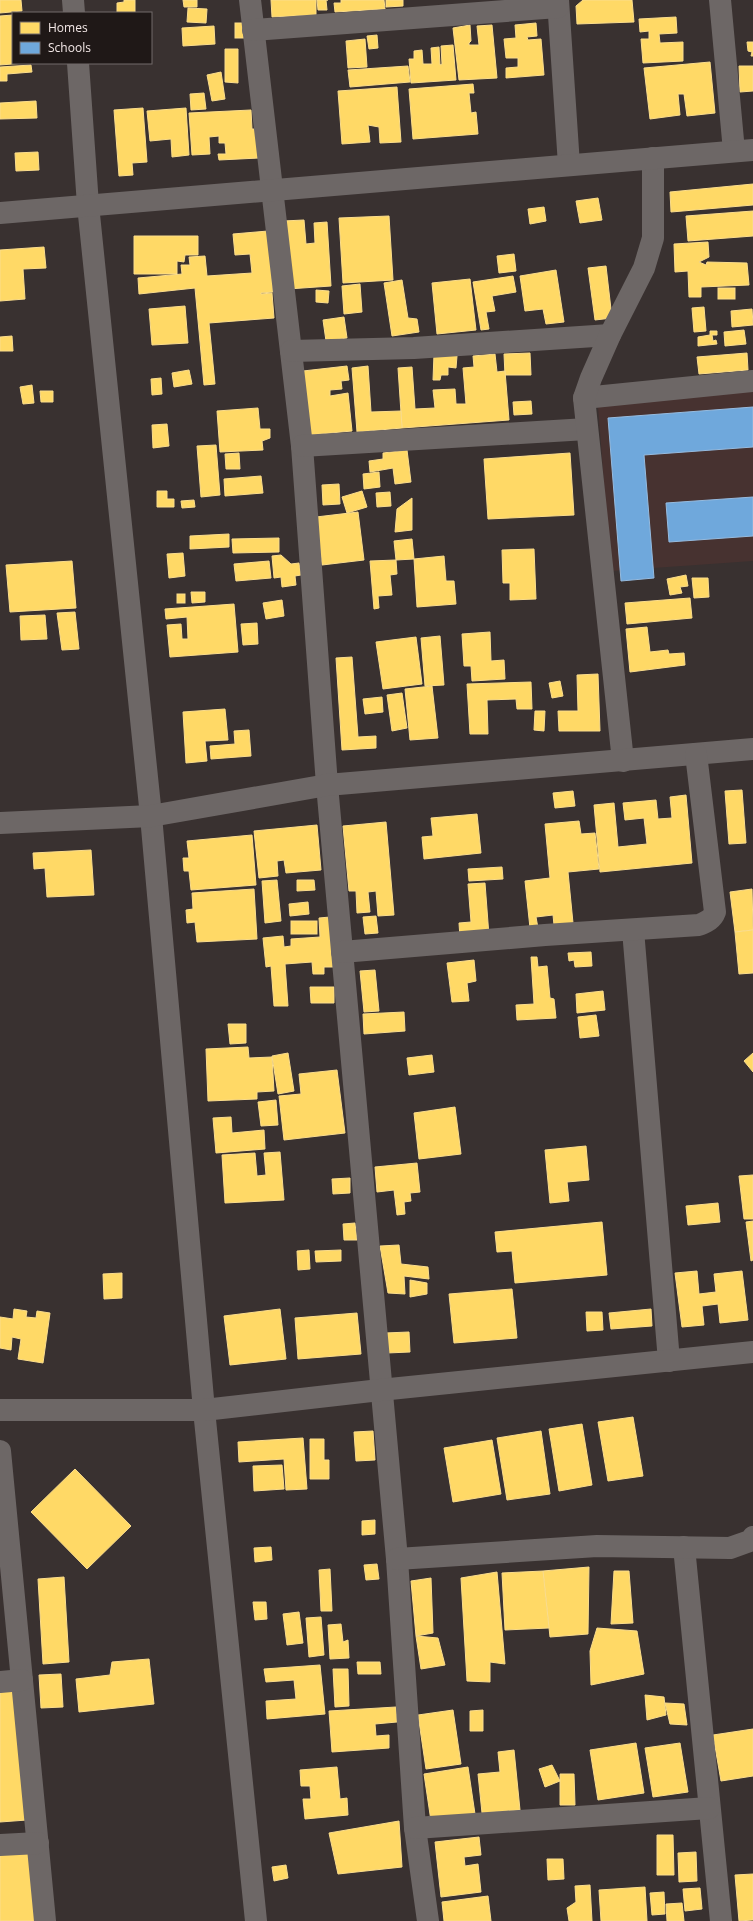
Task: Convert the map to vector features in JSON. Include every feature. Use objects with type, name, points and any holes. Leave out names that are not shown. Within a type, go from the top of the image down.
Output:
[{"type":"street","points":[[73,0],[74,12]]},
{"type":"street","points":[[250,0],[302,446],[327,785],[380,1390],[397,1559],[415,1828],[428,1921]]},
{"type":"street","points":[[0,213],[743,151],[720,0]]},
{"type":"street","points":[[253,30],[558,4],[569,165]]},
{"type":"street","points":[[78,64],[88,205],[151,816],[204,1410],[256,1921]]},
{"type":"street","points":[[623,761],[584,398],[590,378],[644,268],[654,238],[653,158]]},
{"type":"street","points":[[291,351],[414,348],[610,335]]},
{"type":"street","points":[[584,398],[753,381]]},
{"type":"street","points":[[302,446],[587,429]]},
{"type":"street","points":[[0,823],[151,816],[327,785],[753,749]]},
{"type":"street","points":[[342,952],[545,935],[698,926],[713,917],[715,912],[696,754]]},
{"type":"street","points":[[633,930],[669,1361]]},
{"type":"street","points":[[0,1410],[204,1410],[380,1390],[753,1352]]},
{"type":"street","points":[[0,1451],[46,1921]]},
{"type":"street","points":[[397,1559],[597,1546],[730,1548],[750,1541],[753,1537]]},
{"type":"street","points":[[684,1547],[720,1921]]},
{"type":"street","points":[[0,1682],[22,1680]]},
{"type":"street","points":[[415,1828],[709,1808]]},
{"type":"street","points":[[0,1845],[38,1843]]},
{"type":"shaded area","points":[[753,383],[753,561],[611,571],[597,394]]},
{"type":"building: Homes","points":[[0,0],[21,0],[22,11],[0,13]]},
{"type":"building: Homes","points":[[124,0],[135,0],[135,12],[117,12],[117,3],[124,2]]},
{"type":"building: Homes","points":[[183,0],[197,0],[197,7],[184,7]]},
{"type":"building: Homes","points":[[271,0],[316,0],[316,15],[272,17]]},
{"type":"building: Homes","points":[[317,0],[326,0],[327,10],[318,10]]},
{"type":"building: Homes","points":[[341,0],[384,0],[385,9],[335,12],[334,3],[341,3]]},
{"type":"building: Homes","points":[[386,0],[403,0],[403,6],[386,7]]},
{"type":"building: Homes","points":[[583,0],[632,0],[634,22],[577,24],[576,6]]},
{"type":"building: Homes","points":[[188,8],[207,9],[206,23],[187,22]]},
{"type":"building: Homes","points":[[12,15],[12,64],[0,65],[0,16]]},
{"type":"building: Homes","points":[[676,17],[677,33],[659,34],[660,43],[683,42],[683,61],[643,63],[641,39],[649,39],[649,31],[640,32],[639,19]]},
{"type":"building: Homes","points":[[235,23],[246,23],[246,38],[235,38]]},
{"type":"building: Homes","points":[[536,23],[537,36],[527,37],[528,40],[541,39],[544,75],[506,78],[506,68],[518,67],[518,58],[506,58],[504,39],[516,38],[515,25]]},
{"type":"building: Homes","points":[[470,25],[471,41],[469,45],[479,45],[477,26],[492,25],[497,78],[459,80],[453,28]]},
{"type":"building: Homes","points":[[214,26],[215,44],[183,46],[182,28]]},
{"type":"building: Homes","points":[[377,35],[378,48],[369,49],[367,36]]},
{"type":"building: Homes","points":[[365,39],[367,67],[348,68],[346,41]]},
{"type":"building: Homes","points":[[747,42],[753,42],[753,56],[751,56],[752,52],[748,51]]},
{"type":"building: Homes","points":[[453,45],[456,80],[411,83],[409,59],[414,59],[414,51],[422,50],[423,64],[432,64],[431,48],[439,47],[440,65],[442,64],[441,46]]},
{"type":"building: Homes","points":[[225,49],[238,49],[238,83],[225,82]]},
{"type":"building: Homes","points":[[710,62],[715,113],[687,116],[684,94],[678,94],[680,115],[650,119],[644,68]]},
{"type":"building: Homes","points":[[31,65],[32,72],[7,74],[7,81],[0,81],[0,67]]},
{"type":"building: Homes","points":[[408,66],[410,82],[350,87],[348,70]]},
{"type":"building: Homes","points":[[739,66],[753,66],[753,91],[740,92]]},
{"type":"building: Homes","points":[[221,72],[225,99],[212,101],[207,75]]},
{"type":"building: Homes","points":[[473,84],[474,93],[469,93],[471,113],[476,112],[478,134],[413,139],[409,89]]},
{"type":"building: Homes","points":[[397,87],[401,142],[380,143],[379,127],[368,125],[370,142],[342,144],[338,91]]},
{"type":"building: Homes","points":[[204,93],[206,109],[191,110],[190,94]]},
{"type":"building: Homes","points":[[36,101],[37,118],[0,119],[0,103]]},
{"type":"building: Homes","points":[[143,108],[147,162],[132,163],[133,175],[119,176],[114,110]]},
{"type":"building: Homes","points":[[186,108],[189,155],[172,157],[171,139],[150,141],[147,111]]},
{"type":"building: Homes","points":[[251,110],[252,129],[257,129],[259,158],[219,160],[218,154],[226,154],[225,143],[219,143],[219,136],[209,137],[210,154],[192,155],[189,113]]},
{"type":"building: Homes","points":[[38,152],[39,170],[16,171],[15,153]]},
{"type":"building: Homes","points":[[753,184],[753,205],[671,212],[670,192]]},
{"type":"building: Homes","points":[[598,198],[602,220],[580,223],[576,201]]},
{"type":"building: Homes","points":[[544,207],[546,221],[530,224],[528,209]]},
{"type":"building: Homes","points":[[753,211],[753,236],[688,241],[686,216]]},
{"type":"building: Homes","points":[[389,216],[393,280],[343,283],[339,218]]},
{"type":"building: Homes","points":[[304,220],[306,244],[315,243],[314,223],[327,222],[331,286],[288,289],[283,221]]},
{"type":"building: Homes","points":[[268,231],[273,292],[261,294],[272,293],[274,318],[209,323],[215,384],[204,385],[195,288],[139,294],[138,278],[182,274],[181,265],[190,265],[189,257],[205,256],[207,276],[252,273],[250,254],[235,255],[233,234]]},
{"type":"building: Homes","points":[[134,236],[198,236],[198,255],[185,255],[184,262],[177,261],[177,274],[134,274]]},
{"type":"building: Homes","points":[[708,242],[709,257],[699,262],[706,265],[707,262],[747,263],[749,285],[701,287],[701,297],[689,297],[688,271],[675,272],[674,244]]},
{"type":"building: Homes","points":[[44,247],[46,268],[23,269],[25,299],[0,301],[0,250]]},
{"type":"building: Homes","points":[[514,254],[516,271],[499,273],[497,256]]},
{"type":"building: Homes","points":[[606,266],[612,318],[595,320],[588,268]]},
{"type":"building: Homes","points":[[556,270],[564,322],[546,324],[543,309],[525,311],[520,276]]},
{"type":"building: Homes","points":[[513,276],[516,292],[492,296],[495,311],[486,312],[489,329],[481,330],[473,282]]},
{"type":"building: Homes","points":[[470,279],[476,330],[437,334],[432,283]]},
{"type":"building: Homes","points":[[402,280],[408,318],[417,319],[419,332],[392,336],[384,283]]},
{"type":"building: Homes","points":[[360,284],[362,312],[344,314],[342,286]]},
{"type":"building: Homes","points":[[718,288],[735,288],[735,299],[718,299]]},
{"type":"building: Homes","points":[[316,290],[329,291],[328,303],[316,302]]},
{"type":"building: Homes","points":[[185,306],[188,343],[152,345],[149,309]]},
{"type":"building: Homes","points":[[704,307],[706,331],[694,332],[692,308]]},
{"type":"building: Homes","points":[[752,309],[753,325],[732,327],[731,311]]},
{"type":"building: Homes","points":[[344,317],[347,338],[326,341],[323,320]]},
{"type":"building: Homes","points":[[744,330],[746,344],[725,346],[724,332]]},
{"type":"building: Homes","points":[[710,331],[717,331],[717,335],[712,335],[713,341],[716,340],[717,344],[698,346],[698,337],[710,335]]},
{"type":"building: Homes","points":[[12,336],[13,351],[0,351],[0,337]]},
{"type":"building: Homes","points":[[530,353],[531,375],[505,375],[504,354]]},
{"type":"building: Homes","points":[[747,353],[748,370],[699,374],[697,357]]},
{"type":"building: Homes","points":[[434,354],[457,356],[456,368],[448,367],[448,375],[441,375],[440,380],[433,380]]},
{"type":"building: Homes","points":[[495,354],[497,372],[505,371],[509,420],[402,428],[398,368],[412,367],[415,409],[435,408],[433,390],[455,389],[456,404],[466,404],[463,368],[474,367],[473,356]]},
{"type":"building: Homes","points":[[347,366],[349,380],[341,381],[342,389],[330,390],[330,396],[348,393],[352,431],[310,435],[303,371]]},
{"type":"building: Homes","points":[[368,366],[371,412],[401,411],[402,428],[357,432],[352,368]]},
{"type":"building: Homes","points":[[189,370],[192,384],[174,387],[172,373]]},
{"type":"building: Homes","points":[[161,378],[162,394],[152,395],[151,379]]},
{"type":"building: Homes","points":[[32,385],[34,403],[23,404],[20,387]]},
{"type":"building: Homes","points":[[40,391],[53,391],[53,402],[41,402]]},
{"type":"building: Homes","points":[[531,401],[532,414],[514,415],[513,402]]},
{"type":"building: Homes","points":[[258,408],[260,429],[270,429],[270,438],[262,441],[263,450],[220,452],[217,411]]},
{"type":"building: Homes","points":[[167,424],[169,446],[153,448],[152,425]]},
{"type":"building: Homes","points":[[216,445],[220,495],[201,497],[197,446]]},
{"type":"building: Homes","points":[[407,450],[411,482],[395,484],[393,468],[370,472],[369,461],[383,459],[383,453]]},
{"type":"building: Homes","points":[[239,453],[240,469],[226,469],[225,454]]},
{"type":"building: Homes","points":[[570,453],[574,515],[488,519],[484,459]]},
{"type":"building: Homes","points":[[379,472],[380,487],[364,489],[363,474]]},
{"type":"building: Homes","points":[[261,476],[263,493],[225,496],[224,479]]},
{"type":"building: Homes","points":[[339,484],[340,504],[323,505],[322,485]]},
{"type":"building: Homes","points":[[157,491],[167,491],[167,499],[174,499],[174,507],[157,507]]},
{"type":"building: Homes","points":[[362,491],[367,507],[347,513],[342,497]]},
{"type":"building: Homes","points":[[390,492],[391,506],[377,507],[376,493]]},
{"type":"building: Homes","points":[[412,498],[412,530],[395,532],[397,509]]},
{"type":"building: Homes","points":[[194,500],[195,507],[182,508],[181,501]]},
{"type":"building: Homes","points":[[358,512],[364,560],[322,565],[316,517]]},
{"type":"building: Homes","points":[[229,534],[229,547],[190,549],[190,536]]},
{"type":"building: Homes","points":[[279,538],[279,552],[233,553],[232,539]]},
{"type":"building: Homes","points":[[412,539],[414,559],[396,560],[394,541]]},
{"type":"building: Homes","points":[[534,549],[536,599],[510,600],[510,583],[503,583],[502,550]]},
{"type":"building: Homes","points":[[183,553],[185,576],[169,578],[167,554]]},
{"type":"building: Homes","points":[[281,555],[291,564],[299,563],[301,575],[295,576],[296,585],[282,587],[281,577],[274,578],[272,556]]},
{"type":"building: Homes","points":[[444,556],[446,581],[454,581],[456,604],[417,607],[414,559]]},
{"type":"building: Homes","points":[[396,560],[397,574],[390,575],[392,595],[378,596],[379,608],[374,609],[370,561]]},
{"type":"building: Homes","points":[[72,561],[76,608],[10,612],[6,565]]},
{"type":"building: Homes","points":[[269,561],[271,578],[236,581],[234,564]]},
{"type":"building: Homes","points":[[686,575],[688,586],[680,587],[682,593],[670,595],[667,579]]},
{"type":"building: Homes","points":[[692,578],[708,578],[709,597],[694,598]]},
{"type":"building: Homes","points":[[191,592],[205,592],[205,602],[192,603]]},
{"type":"building: Homes","points":[[177,594],[185,594],[185,603],[177,603]]},
{"type":"building: Homes","points":[[690,598],[692,618],[627,624],[625,603]]},
{"type":"building: Homes","points":[[282,600],[284,616],[266,619],[263,603]]},
{"type":"building: Homes","points":[[234,604],[238,652],[170,657],[167,625],[181,624],[182,639],[188,639],[187,617],[166,619],[165,609]]},
{"type":"building: Homes","points":[[75,612],[79,649],[62,650],[57,613]]},
{"type":"building: Homes","points":[[45,615],[47,639],[21,640],[20,616]]},
{"type":"building: Homes","points":[[257,623],[258,644],[243,645],[241,624]]},
{"type":"building: Homes","points":[[647,627],[650,652],[668,650],[669,654],[684,653],[685,665],[630,672],[626,629]]},
{"type":"building: Homes","points":[[490,632],[491,661],[504,660],[505,679],[472,681],[471,666],[464,666],[462,634]]},
{"type":"building: Homes","points":[[440,636],[444,685],[425,686],[421,638]]},
{"type":"building: Homes","points":[[416,637],[422,684],[383,689],[376,642]]},
{"type":"building: Homes","points":[[352,657],[358,737],[376,736],[376,748],[342,750],[336,658]]},
{"type":"building: Homes","points":[[598,674],[600,731],[559,731],[558,711],[578,711],[577,675]]},
{"type":"building: Homes","points":[[560,681],[563,696],[552,698],[549,683]]},
{"type":"building: Homes","points":[[531,682],[532,709],[517,709],[516,699],[487,700],[488,734],[470,734],[467,684]]},
{"type":"building: Homes","points":[[432,686],[438,738],[410,740],[405,689]]},
{"type":"building: Homes","points":[[402,693],[407,728],[392,731],[387,695]]},
{"type":"building: Homes","points":[[382,697],[383,712],[365,714],[363,699]]},
{"type":"building: Homes","points":[[225,709],[228,740],[205,741],[207,761],[186,763],[183,712]]},
{"type":"building: Homes","points":[[535,711],[545,711],[544,731],[534,730]]},
{"type":"building: Homes","points":[[249,730],[251,756],[211,759],[210,746],[235,744],[234,731]]},
{"type":"building: Homes","points":[[742,790],[746,843],[729,844],[725,791]]},
{"type":"building: Homes","points":[[573,791],[575,806],[555,808],[553,793]]},
{"type":"building: Homes","points":[[686,795],[692,863],[600,872],[594,805],[614,803],[618,847],[647,844],[644,818],[625,820],[623,803],[656,800],[658,819],[672,818],[670,797]]},
{"type":"building: Homes","points":[[477,814],[481,853],[424,859],[422,837],[433,836],[431,818]]},
{"type":"building: Homes","points":[[579,821],[581,834],[595,833],[599,869],[568,872],[573,923],[554,925],[553,915],[536,917],[538,928],[530,928],[525,881],[550,878],[545,824]]},
{"type":"building: Homes","points":[[386,822],[394,915],[378,916],[376,891],[368,892],[370,912],[357,913],[356,891],[349,891],[343,826]]},
{"type":"building: Homes","points":[[317,825],[321,870],[286,873],[284,860],[277,861],[278,876],[259,878],[254,831]]},
{"type":"building: Homes","points":[[252,835],[256,885],[191,890],[189,871],[184,871],[183,858],[189,858],[187,841]]},
{"type":"building: Homes","points":[[91,850],[94,895],[47,897],[45,868],[34,869],[33,853]]},
{"type":"building: Homes","points":[[502,867],[503,879],[469,881],[468,869]]},
{"type":"building: Homes","points":[[277,880],[281,921],[265,923],[262,881]]},
{"type":"building: Homes","points":[[297,880],[314,880],[315,890],[297,891]]},
{"type":"building: Homes","points":[[485,883],[489,936],[460,938],[459,923],[471,922],[468,884]]},
{"type":"building: Homes","points":[[254,889],[257,939],[197,942],[195,922],[187,923],[186,910],[193,909],[192,893]]},
{"type":"building: Homes","points":[[752,889],[753,930],[735,932],[730,892]]},
{"type":"building: Homes","points":[[308,902],[309,914],[290,916],[289,904]]},
{"type":"building: Homes","points":[[376,916],[378,933],[365,934],[363,917]]},
{"type":"building: Homes","points":[[330,917],[333,967],[324,967],[324,974],[313,974],[312,962],[285,964],[288,1006],[274,1006],[271,966],[266,967],[263,938],[283,936],[284,947],[291,946],[291,939],[320,937],[319,918]]},
{"type":"building: Homes","points":[[291,921],[317,921],[317,934],[291,934]]},
{"type":"building: Homes","points":[[753,930],[753,973],[739,974],[735,932]]},
{"type":"building: Homes","points":[[591,952],[592,966],[575,967],[574,960],[569,961],[568,953]]},
{"type":"building: Homes","points":[[531,957],[537,957],[538,967],[547,966],[550,998],[554,999],[556,1018],[517,1020],[516,1005],[534,1004]]},
{"type":"building: Homes","points":[[474,960],[476,981],[467,983],[469,1001],[452,1002],[447,963]]},
{"type":"building: Homes","points":[[375,970],[379,1011],[364,1012],[360,971]]},
{"type":"building: Homes","points":[[310,987],[334,987],[334,1003],[311,1003]]},
{"type":"building: Homes","points":[[603,991],[605,1010],[577,1013],[576,994]]},
{"type":"building: Homes","points":[[404,1012],[405,1031],[364,1034],[363,1014]]},
{"type":"building: Homes","points":[[596,1015],[599,1036],[580,1038],[578,1017]]},
{"type":"building: Homes","points":[[228,1024],[246,1024],[246,1043],[230,1044]]},
{"type":"building: Homes","points":[[248,1047],[249,1058],[272,1057],[274,1091],[257,1092],[257,1099],[208,1101],[206,1049]]},
{"type":"building: Homes","points":[[288,1053],[294,1091],[278,1094],[272,1056]]},
{"type":"building: Homes","points":[[753,1053],[753,1072],[744,1061]]},
{"type":"building: Homes","points":[[432,1055],[434,1072],[409,1075],[407,1058]]},
{"type":"building: Homes","points":[[337,1070],[345,1133],[284,1140],[279,1096],[301,1094],[299,1074]]},
{"type":"building: Homes","points":[[276,1100],[278,1125],[261,1126],[258,1102]]},
{"type":"building: Homes","points":[[455,1107],[461,1154],[419,1159],[414,1113]]},
{"type":"building: Homes","points":[[231,1117],[232,1133],[264,1130],[265,1149],[216,1153],[213,1118]]},
{"type":"building: Homes","points":[[586,1146],[589,1180],[567,1182],[569,1201],[550,1203],[545,1150]]},
{"type":"building: Homes","points":[[280,1152],[284,1200],[225,1203],[222,1155],[255,1153],[257,1176],[266,1175],[264,1153]]},
{"type":"building: Homes","points":[[417,1163],[420,1192],[410,1193],[411,1201],[404,1202],[405,1214],[397,1215],[394,1190],[377,1192],[375,1167]]},
{"type":"building: Homes","points":[[753,1175],[753,1219],[744,1219],[739,1176]]},
{"type":"building: Homes","points":[[350,1178],[350,1193],[333,1194],[332,1179]]},
{"type":"building: Homes","points":[[718,1203],[720,1222],[688,1225],[686,1206]]},
{"type":"building: Homes","points":[[753,1221],[753,1260],[751,1261],[746,1222]]},
{"type":"building: Homes","points":[[602,1222],[607,1275],[515,1283],[512,1251],[497,1252],[495,1232]]},
{"type":"building: Homes","points":[[355,1223],[357,1240],[344,1240],[343,1224]]},
{"type":"building: Homes","points":[[399,1245],[401,1264],[428,1267],[429,1279],[404,1276],[405,1294],[388,1293],[380,1246]]},
{"type":"building: Homes","points":[[309,1250],[310,1269],[298,1270],[297,1251]]},
{"type":"building: Homes","points":[[341,1250],[341,1261],[316,1262],[315,1251]]},
{"type":"building: Homes","points":[[697,1271],[699,1294],[716,1292],[714,1274],[742,1271],[748,1320],[720,1323],[718,1304],[702,1306],[704,1325],[682,1327],[675,1273]]},
{"type":"building: Homes","points":[[122,1273],[122,1298],[104,1299],[103,1274]]},
{"type":"building: Homes","points":[[410,1280],[427,1283],[427,1294],[410,1297]]},
{"type":"building: Homes","points":[[512,1289],[517,1338],[454,1343],[449,1294]]},
{"type":"building: Homes","points":[[14,1309],[27,1311],[26,1317],[36,1318],[37,1311],[50,1313],[43,1363],[18,1359],[21,1339],[12,1337],[11,1350],[0,1348],[0,1317],[13,1319]]},
{"type":"building: Homes","points":[[280,1309],[286,1359],[230,1365],[224,1316]]},
{"type":"building: Homes","points":[[651,1309],[652,1326],[611,1329],[609,1313]]},
{"type":"building: Homes","points":[[586,1312],[602,1312],[603,1330],[587,1331]]},
{"type":"building: Homes","points":[[357,1313],[361,1354],[298,1359],[295,1318]]},
{"type":"building: Homes","points":[[409,1332],[410,1352],[387,1353],[385,1333]]},
{"type":"building: Homes","points":[[633,1417],[643,1476],[608,1481],[598,1422]]},
{"type":"building: Homes","points":[[582,1424],[592,1485],[559,1491],[549,1429]]},
{"type":"building: Homes","points":[[373,1431],[375,1460],[356,1461],[354,1432]]},
{"type":"building: Homes","points":[[541,1431],[550,1494],[507,1500],[497,1438]]},
{"type":"building: Homes","points":[[303,1438],[307,1489],[286,1490],[284,1459],[239,1462],[238,1442]]},
{"type":"building: Homes","points":[[310,1439],[324,1439],[324,1460],[329,1460],[329,1479],[310,1479]]},
{"type":"building: Homes","points":[[492,1440],[501,1494],[453,1502],[444,1448]]},
{"type":"building: Homes","points":[[282,1465],[284,1489],[254,1491],[253,1466]]},
{"type":"building: Homes","points":[[75,1469],[131,1526],[87,1569],[31,1512]]},
{"type":"building: Homes","points":[[375,1520],[375,1534],[362,1535],[362,1521]]},
{"type":"building: Homes","points":[[271,1547],[272,1560],[255,1562],[254,1548]]},
{"type":"building: Homes","points":[[377,1564],[379,1579],[366,1580],[364,1565]]},
{"type":"building: Homes","points":[[589,1567],[588,1634],[550,1637],[543,1571]]},
{"type":"building: Homes","points":[[330,1569],[332,1611],[321,1611],[319,1570]]},
{"type":"building: Homes","points":[[543,1571],[549,1628],[505,1630],[502,1573]]},
{"type":"building: Homes","points":[[614,1571],[629,1571],[633,1623],[611,1624]]},
{"type":"building: Homes","points":[[497,1572],[505,1664],[490,1662],[490,1682],[467,1681],[461,1578]]},
{"type":"building: Homes","points":[[64,1577],[69,1662],[43,1664],[38,1579]]},
{"type":"building: Homes","points":[[431,1578],[433,1633],[416,1636],[411,1581]]},
{"type":"building: Homes","points":[[253,1602],[266,1602],[267,1619],[255,1620]]},
{"type":"building: Homes","points":[[299,1612],[303,1643],[287,1645],[283,1614]]},
{"type":"building: Homes","points":[[321,1617],[324,1655],[309,1657],[306,1618]]},
{"type":"building: Homes","points":[[341,1624],[343,1642],[348,1640],[349,1658],[330,1659],[328,1625]]},
{"type":"building: Homes","points":[[597,1628],[637,1631],[644,1674],[591,1685],[590,1651]]},
{"type":"building: Homes","points":[[416,1636],[438,1638],[445,1665],[421,1669]]},
{"type":"building: Homes","points":[[149,1659],[154,1704],[79,1712],[76,1679],[110,1675],[112,1662]]},
{"type":"building: Homes","points":[[357,1662],[380,1662],[381,1674],[358,1674]]},
{"type":"building: Homes","points":[[320,1665],[325,1714],[267,1719],[266,1701],[296,1699],[294,1680],[266,1682],[264,1669]]},
{"type":"building: Homes","points":[[333,1669],[348,1669],[349,1706],[335,1707]]},
{"type":"building: Homes","points":[[61,1674],[63,1707],[41,1708],[39,1675]]},
{"type":"building: Homes","points":[[18,1691],[27,1820],[0,1822],[0,1692]]},
{"type":"building: Homes","points":[[645,1695],[664,1697],[666,1715],[647,1720]]},
{"type":"building: Homes","points":[[665,1703],[684,1704],[687,1725],[670,1724]]},
{"type":"building: Homes","points":[[396,1707],[397,1722],[375,1724],[376,1736],[389,1735],[389,1748],[332,1752],[329,1711]]},
{"type":"building: Homes","points":[[453,1710],[461,1764],[426,1769],[418,1715]]},
{"type":"building: Homes","points":[[483,1710],[483,1731],[470,1731],[470,1711]]},
{"type":"building: Homes","points":[[753,1729],[753,1776],[721,1781],[713,1735]]},
{"type":"building: Homes","points":[[636,1743],[644,1793],[598,1800],[590,1750]]},
{"type":"building: Homes","points":[[680,1743],[688,1792],[653,1797],[645,1748]]},
{"type":"building: Homes","points":[[514,1750],[520,1810],[482,1813],[478,1774],[500,1772],[498,1752]]},
{"type":"building: Homes","points":[[552,1765],[560,1781],[545,1787],[539,1769]]},
{"type":"building: Homes","points":[[337,1767],[340,1799],[347,1798],[348,1815],[305,1819],[303,1799],[311,1799],[310,1786],[301,1786],[300,1770]]},
{"type":"building: Homes","points":[[468,1767],[475,1814],[431,1821],[424,1774]]},
{"type":"building: Homes","points":[[560,1774],[574,1774],[575,1805],[560,1805]]},
{"type":"building: Homes","points":[[399,1821],[402,1867],[338,1874],[329,1833]]},
{"type":"building: Homes","points":[[657,1835],[673,1835],[674,1875],[657,1875]]},
{"type":"building: Homes","points":[[479,1837],[481,1855],[464,1857],[465,1866],[478,1864],[481,1892],[441,1897],[435,1842]]},
{"type":"building: Homes","points":[[31,1851],[38,1921],[0,1921],[0,1853]]},
{"type":"building: Homes","points":[[696,1852],[697,1881],[679,1882],[678,1853]]},
{"type":"building: Homes","points":[[547,1859],[563,1859],[564,1879],[548,1880]]},
{"type":"building: Homes","points":[[286,1865],[288,1878],[274,1881],[272,1867]]},
{"type":"building: Homes","points":[[753,1874],[753,1920],[739,1921],[735,1875]]},
{"type":"building: Homes","points":[[590,1885],[592,1921],[569,1921],[567,1908],[576,1902],[575,1886]]},
{"type":"building: Homes","points":[[645,1887],[647,1921],[601,1921],[599,1890]]},
{"type":"building: Homes","points":[[700,1888],[702,1909],[685,1911],[683,1889]]},
{"type":"building: Homes","points":[[664,1892],[665,1914],[652,1915],[650,1893]]},
{"type":"building: Homes","points":[[488,1896],[491,1921],[444,1921],[442,1902]]},
{"type":"building: Homes","points":[[682,1903],[684,1921],[667,1921],[666,1904]]},
{"type":"building: Schools","points":[[753,407],[753,447],[644,455],[654,578],[621,581],[608,418]]},
{"type":"building: Schools","points":[[753,497],[753,536],[669,542],[666,503]]}]
